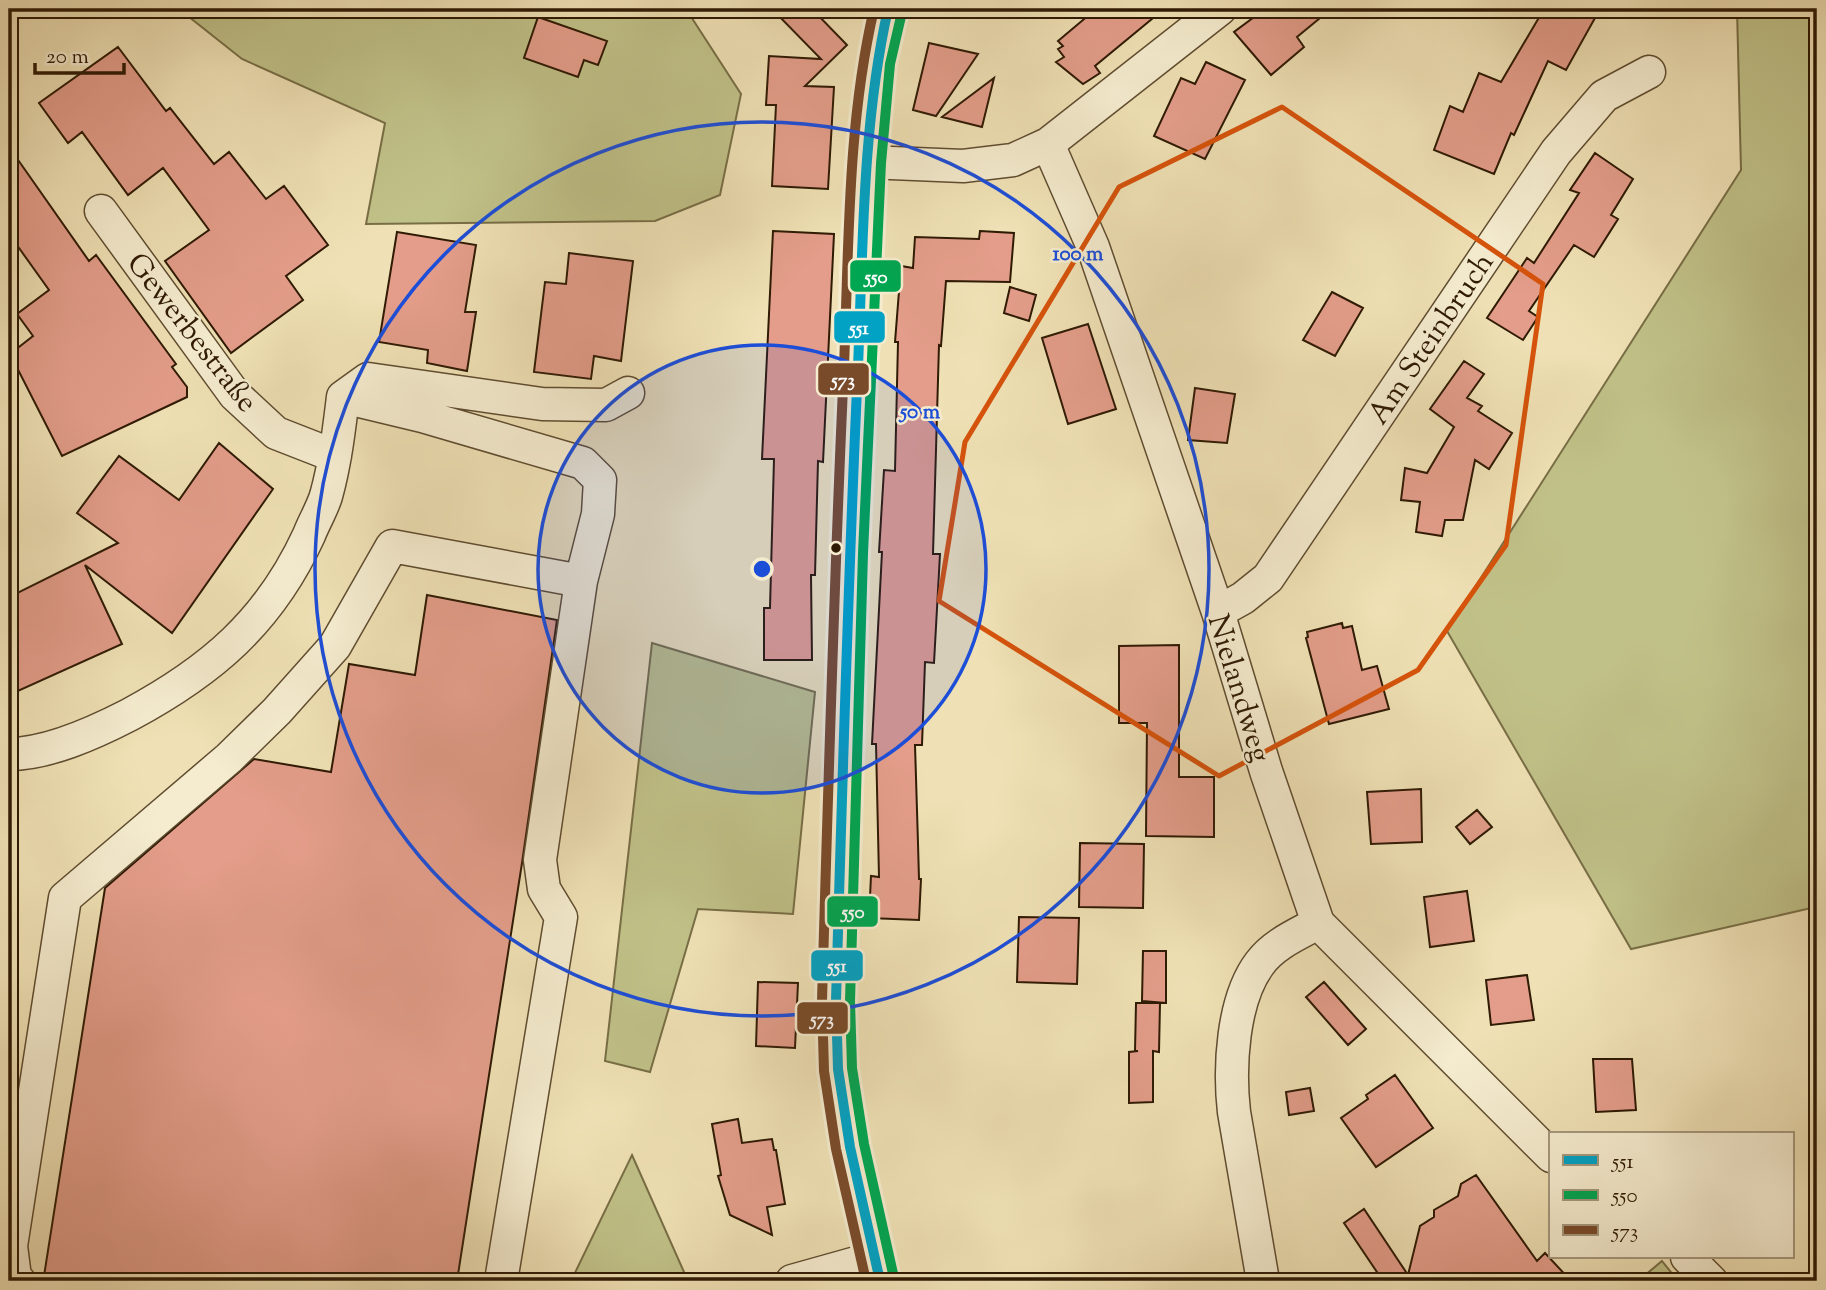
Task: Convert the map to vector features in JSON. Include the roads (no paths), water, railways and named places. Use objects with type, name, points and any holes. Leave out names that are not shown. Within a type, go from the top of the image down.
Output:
[{"type":"street","points":[[792,1281],[877,1269],[850,1147],[838,1069],[836,1001],[849,566],[867,162],[876,62],[888,9]]},
{"type":"street","points":[[867,162],[963,166],[1013,160],[1048,144],[1220,9]]},
{"type":"street","name":"Am Steinbruch","points":[[1218,612],[1243,598],[1268,578],[1556,152],[1604,96],[1649,72]]},
{"type":"street","name":"Nielandweg","points":[[1048,144],[1093,247],[1218,612],[1266,771],[1318,923],[1549,1154]]},
{"type":"street","name":"Gewerbestraße","points":[[101,211],[235,395],[276,433],[335,456]]},
{"type":"street","points":[[9,754],[29,754],[103,728],[169,693],[206,667],[263,612],[301,552],[325,498],[335,456],[343,397],[368,379],[542,404],[606,405],[628,393]]},
{"type":"street","points":[[343,397],[422,416],[583,463],[600,480],[598,514],[581,581],[540,860],[544,889],[561,917],[501,1281]]},
{"type":"street","points":[[19,1281],[15,1277],[11,1246],[65,898],[229,758],[277,711],[335,646],[392,546],[581,581]]},
{"type":"street","points":[[1263,1281],[1234,1112],[1233,1042],[1242,999],[1259,964],[1279,945],[1318,923]]},
{"type":"street","points":[[1688,1258],[1711,1281]]}]
